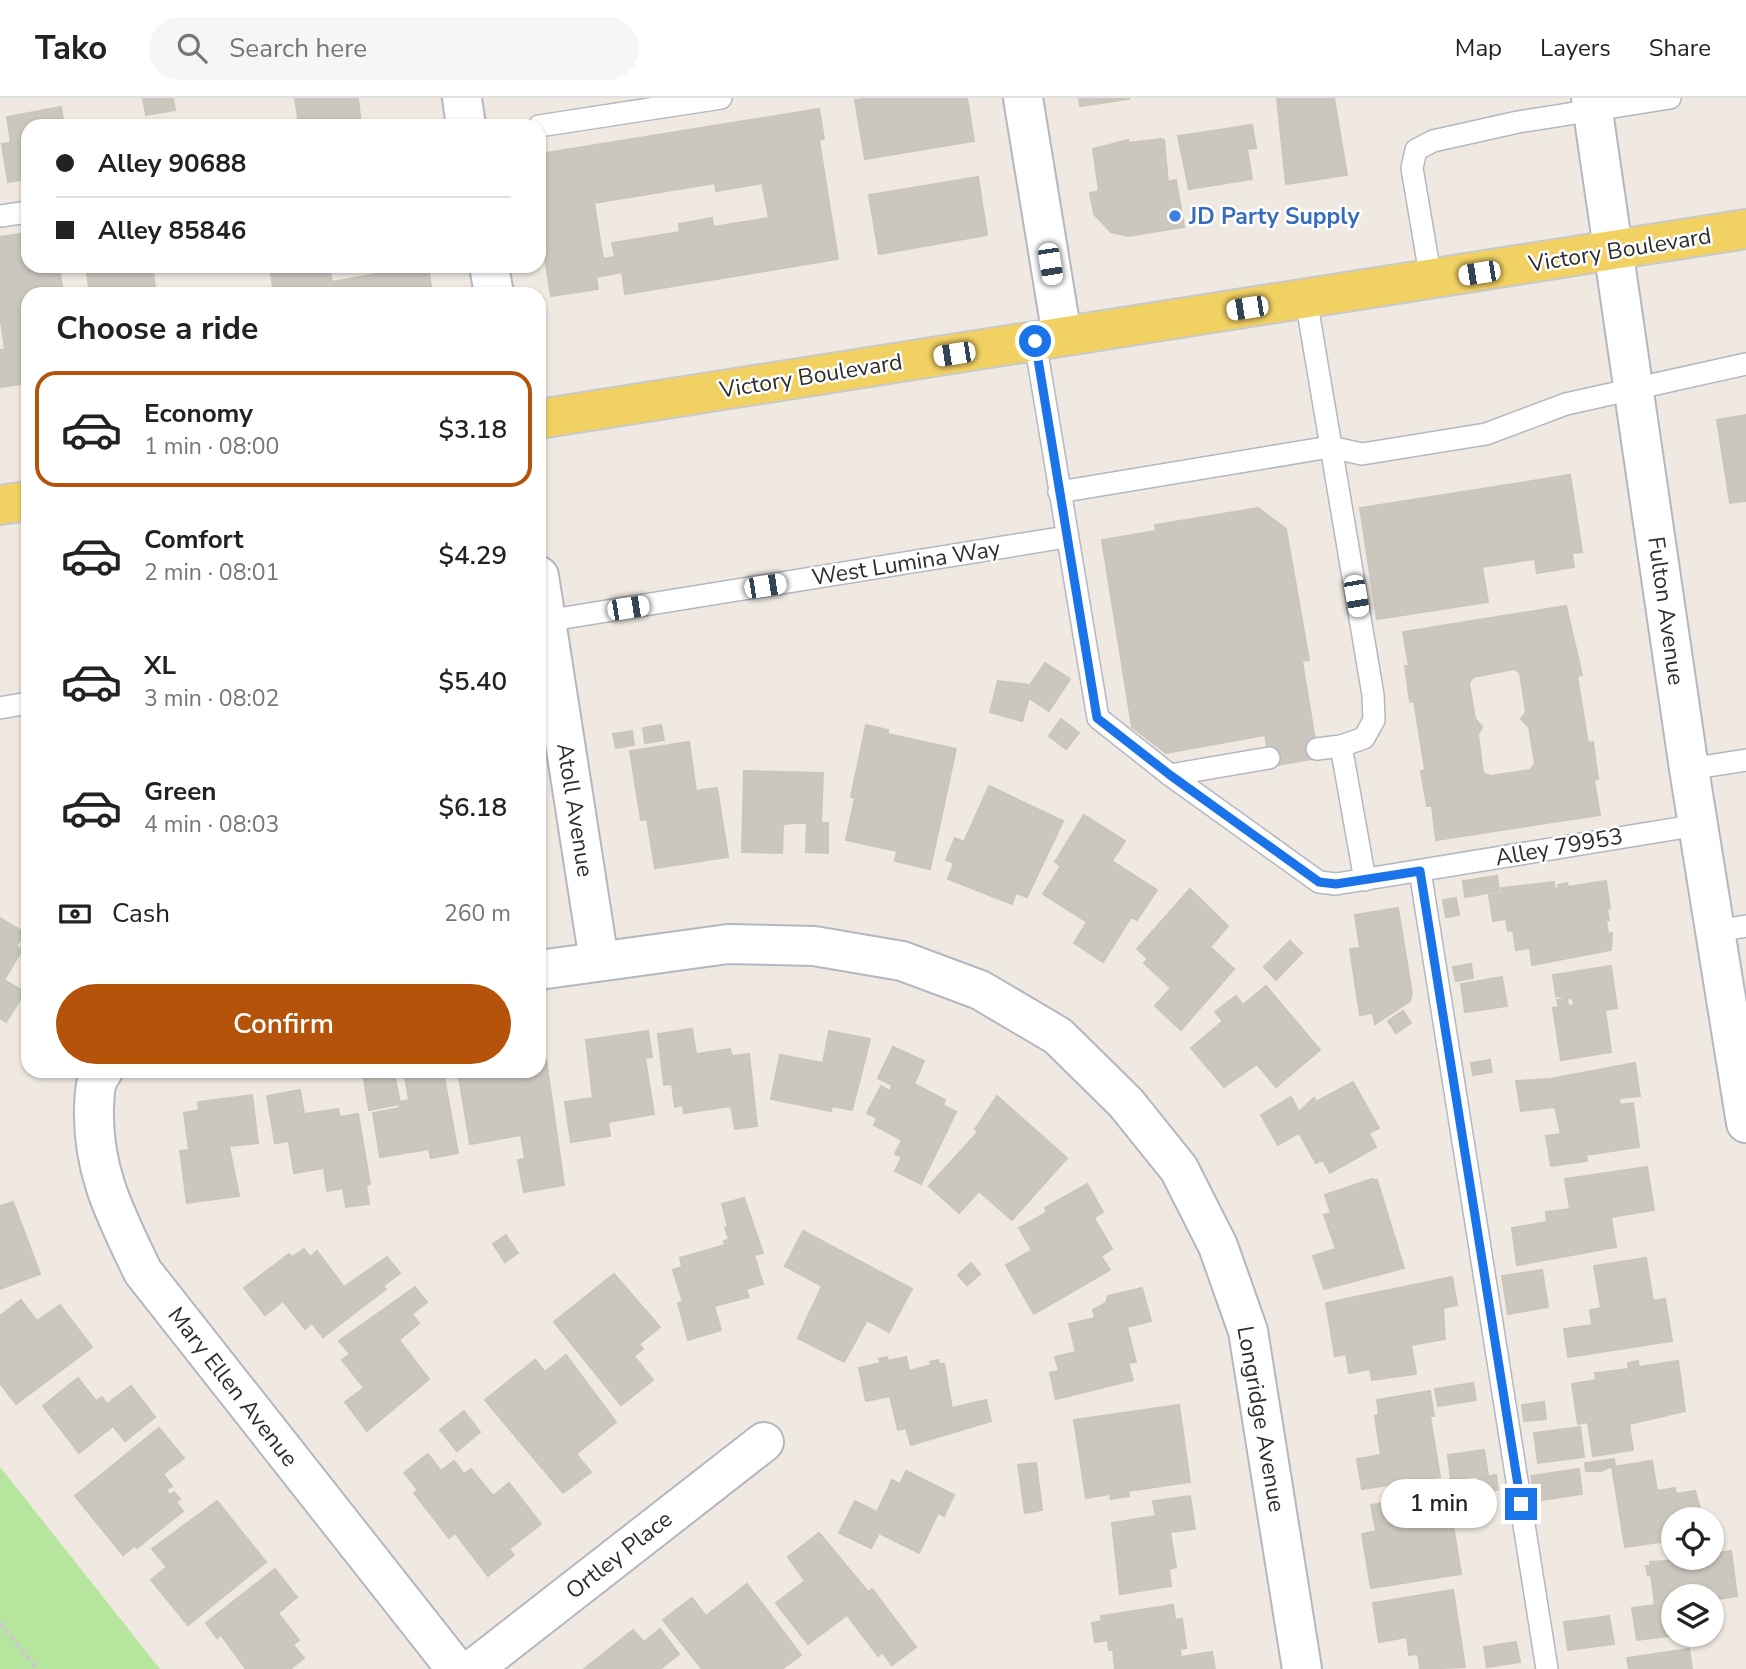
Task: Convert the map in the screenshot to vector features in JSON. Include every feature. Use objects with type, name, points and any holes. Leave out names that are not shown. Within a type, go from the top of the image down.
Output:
[{"type":"main road","name":"Victory Boulevard","points":[[546,418],[1746,229]]},
{"type":"main road","points":[[0,505],[21,502]]},
{"type":"street","points":[[462,98],[465,119]]},
{"type":"street","points":[[1023,98],[1049,339]]},
{"type":"street","name":"Fulton Avenue","points":[[1592,103],[1698,824],[1730,928],[1745,1111]]},
{"type":"street","name":"Atoll Avenue","points":[[546,646],[599,961]]},
{"type":"street","name":"Longridge Avenue","points":[[599,961],[728,944],[814,946],[902,961],[980,990],[1058,1036],[1126,1103],[1179,1169],[1218,1247],[1248,1331],[1302,1669]]},
{"type":"street","points":[[546,970],[599,961]]},
{"type":"street","name":"Mary Ellen Avenue","points":[[97,1078],[95,1081],[93,1140],[108,1198],[143,1272],[456,1669]]},
{"type":"street","name":"Ortley Place","points":[[473,1669],[764,1442]]},
{"type":"lane","points":[[546,125],[721,98]]},
{"type":"lane","points":[[1431,280],[1412,168],[1416,150],[1433,142],[1592,103],[1670,98]]},
{"type":"lane","points":[[0,216],[21,213]]},
{"type":"lane","points":[[1306,299],[1373,695],[1374,720],[1364,738],[1341,746],[1317,749]]},
{"type":"lane","name":"Alley 79953","points":[[1049,339],[1059,492],[1097,718],[1170,775],[1319,882],[1336,884],[1698,824]]},
{"type":"lane","points":[[1059,492],[1330,447],[1362,454],[1486,434],[1566,404],[1746,364]]},
{"type":"lane","name":"West Lumina Way","points":[[546,621],[1066,537]]},
{"type":"lane","points":[[0,708],[21,704]]},
{"type":"lane","points":[[1341,746],[1365,880]]},
{"type":"lane","points":[[1170,775],[1269,758]]},
{"type":"lane","points":[[1689,769],[1746,760]]},
{"type":"lane","points":[[1420,871],[1547,1669]]},
{"type":"path","points":[[0,1623],[37,1669]]},
{"type":"green space","points":[[0,1467],[160,1669],[0,1669]]},
{"type":"building","points":[[143,98],[173,98],[175,110],[146,115]]},
{"type":"building","points":[[295,98],[358,98],[360,119],[298,118]]},
{"type":"building","points":[[967,98],[974,141],[865,159],[855,100]]},
{"type":"building","points":[[1079,98],[1129,98],[1129,99],[1080,106]]},
{"type":"building","points":[[1277,98],[1334,98],[1347,175],[1286,184]]},
{"type":"building","points":[[61,107],[63,119],[21,119],[21,180],[8,182],[2,144],[11,143],[7,117]]},
{"type":"building","points":[[819,109],[824,139],[819,140],[838,259],[625,294],[622,272],[596,277],[598,289],[551,296],[546,264],[546,153]],"holes":[[[715,183],[716,191],[762,183],[769,218],[713,227],[712,218],[679,224],[680,232],[612,243],[615,257],[603,259],[594,203]]]},
{"type":"building","points":[[1252,125],[1256,148],[1247,149],[1252,179],[1189,189],[1178,136]]},
{"type":"building","points":[[1128,140],[1128,143],[1164,140],[1168,182],[1176,180],[1184,227],[1128,236],[1111,232],[1094,214],[1090,193],[1099,191],[1093,149]]},
{"type":"building","points":[[978,177],[987,235],[879,254],[869,195]]},
{"type":"building","points":[[21,234],[21,273],[60,273],[62,287],[21,287],[21,384],[0,387],[0,350],[5,350],[0,314],[0,237]]},
{"type":"building","points":[[87,273],[153,273],[155,287],[89,287]]},
{"type":"building","points":[[271,273],[330,273],[332,282],[376,273],[429,273],[431,287],[273,287]]},
{"type":"building","points":[[1746,415],[1746,501],[1730,503],[1717,420]]},
{"type":"building","points":[[1570,475],[1582,552],[1572,553],[1574,567],[1537,573],[1535,559],[1482,567],[1488,602],[1377,619],[1360,508]]},
{"type":"building","points":[[1258,508],[1286,529],[1309,660],[1302,661],[1318,758],[1271,766],[1265,735],[1166,753],[1132,727],[1102,540],[1156,531],[1155,525]]},
{"type":"building","points":[[1566,606],[1582,675],[1577,676],[1588,743],[1593,742],[1598,779],[1594,780],[1600,815],[1436,840],[1432,806],[1427,806],[1421,771],[1425,770],[1414,701],[1410,702],[1405,666],[1409,666],[1403,632]],"holes":[[[1514,669],[1520,673],[1526,712],[1521,719],[1529,727],[1535,764],[1530,770],[1490,776],[1483,773],[1478,735],[1482,727],[1475,718],[1469,683],[1473,677]]]},
{"type":"building","points":[[1045,663],[1070,679],[1049,711],[1029,698],[1022,721],[990,712],[998,681],[1030,685]]},
{"type":"building","points":[[1061,719],[1079,733],[1066,749],[1049,736]]},
{"type":"building","points":[[661,725],[664,740],[645,743],[643,728]]},
{"type":"building","points":[[866,725],[888,730],[888,734],[956,749],[930,869],[895,861],[897,851],[846,840],[855,798],[851,797]]},
{"type":"building","points":[[632,731],[634,745],[616,748],[613,734]]},
{"type":"building","points":[[689,742],[696,791],[717,788],[728,857],[655,868],[647,819],[641,820],[630,751]]},
{"type":"building","points":[[744,771],[823,773],[821,823],[828,823],[828,853],[806,852],[807,823],[783,824],[782,853],[742,852]]},
{"type":"building","points":[[989,786],[1063,821],[1027,897],[1016,893],[1012,904],[948,879],[954,863],[946,860],[955,838],[964,842]]},
{"type":"building","points":[[1084,815],[1125,841],[1112,861],[1157,890],[1137,920],[1131,917],[1103,962],[1074,943],[1087,922],[1043,894],[1061,866],[1055,862]]},
{"type":"building","points":[[1497,876],[1499,891],[1465,897],[1463,881]]},
{"type":"building","points":[[1606,881],[1610,908],[1607,909],[1609,920],[1606,920],[1608,934],[1612,933],[1611,950],[1532,965],[1530,948],[1516,950],[1513,930],[1508,931],[1506,919],[1493,921],[1489,895],[1502,893],[1501,888],[1554,882],[1555,889],[1559,889],[1558,885],[1567,883],[1568,887]]},
{"type":"building","points":[[1190,889],[1228,926],[1210,947],[1234,969],[1181,1030],[1155,1006],[1171,988],[1144,963],[1148,959],[1137,949]]},
{"type":"building","points":[[1456,898],[1459,915],[1446,917],[1443,900]]},
{"type":"building","points":[[1398,908],[1412,994],[1410,1001],[1375,1024],[1373,1013],[1360,1015],[1350,949],[1360,948],[1355,915]]},
{"type":"building","points":[[0,918],[21,931],[21,939],[16,946],[21,952],[4,980],[21,990],[21,998],[6,1022],[0,1018]]},
{"type":"building","points":[[1290,941],[1302,953],[1276,980],[1264,967]]},
{"type":"building","points":[[1471,964],[1473,978],[1456,981],[1453,967]]},
{"type":"building","points":[[1611,966],[1617,1008],[1605,1010],[1611,1052],[1561,1060],[1553,1008],[1559,1007],[1557,1000],[1567,999],[1568,1006],[1574,1005],[1573,999],[1556,996],[1553,975]]},
{"type":"building","points":[[1502,977],[1507,1006],[1465,1012],[1461,984]]},
{"type":"building","points":[[1266,986],[1320,1050],[1276,1087],[1257,1064],[1224,1087],[1191,1048],[1223,1021],[1215,1012],[1236,996],[1243,1005]]},
{"type":"building","points":[[1403,1011],[1411,1023],[1396,1033],[1388,1021]]},
{"type":"building","points":[[692,1029],[696,1054],[730,1049],[732,1056],[749,1054],[757,1126],[735,1129],[731,1106],[684,1113],[683,1105],[675,1107],[672,1084],[664,1085],[658,1034]]},
{"type":"building","points":[[648,1031],[652,1057],[645,1058],[654,1114],[608,1122],[610,1136],[571,1142],[565,1102],[593,1098],[586,1040]]},
{"type":"building","points":[[829,1031],[870,1039],[852,1110],[832,1106],[831,1111],[771,1099],[780,1055],[823,1063]]},
{"type":"building","points":[[893,1047],[924,1061],[914,1084],[945,1100],[943,1105],[956,1112],[921,1184],[895,1171],[902,1157],[895,1154],[902,1140],[874,1125],[877,1118],[867,1113],[881,1086],[890,1091],[892,1085],[878,1078]]},
{"type":"building","points":[[546,1059],[564,1185],[524,1192],[518,1160],[525,1159],[521,1135],[470,1144],[459,1078],[546,1078]]},
{"type":"building","points":[[1490,1060],[1492,1072],[1473,1075],[1471,1063]]},
{"type":"building","points":[[1635,1063],[1640,1096],[1619,1098],[1620,1105],[1633,1103],[1639,1147],[1586,1155],[1587,1161],[1551,1166],[1546,1136],[1561,1134],[1555,1107],[1521,1111],[1516,1081],[1550,1079]]},
{"type":"building","points":[[395,1078],[400,1102],[409,1100],[405,1078],[444,1078],[458,1153],[431,1158],[429,1149],[380,1157],[373,1113],[400,1108],[399,1104],[369,1110],[364,1079]]},
{"type":"building","points":[[1353,1082],[1379,1128],[1369,1133],[1376,1147],[1330,1173],[1323,1160],[1316,1163],[1299,1133],[1278,1145],[1261,1115],[1291,1097],[1299,1112],[1314,1098],[1316,1102]]},
{"type":"building","points":[[300,1090],[304,1114],[338,1109],[340,1117],[358,1114],[370,1184],[366,1185],[369,1204],[346,1207],[343,1188],[327,1191],[324,1168],[294,1173],[289,1141],[275,1143],[267,1096]]},
{"type":"building","points":[[252,1095],[258,1143],[229,1146],[239,1196],[187,1203],[180,1151],[189,1150],[184,1113],[199,1110],[198,1102]]},
{"type":"building","points":[[997,1096],[1067,1158],[1012,1220],[979,1191],[959,1213],[929,1186],[978,1132],[975,1129]]},
{"type":"building","points":[[1647,1167],[1654,1210],[1611,1217],[1616,1247],[1517,1265],[1512,1228],[1547,1222],[1546,1212],[1570,1209],[1565,1179]]},
{"type":"building","points":[[1372,1179],[1377,1180],[1404,1268],[1324,1289],[1313,1256],[1336,1249],[1324,1215],[1331,1213],[1325,1195]]},
{"type":"building","points":[[1087,1184],[1103,1212],[1094,1218],[1112,1249],[1101,1256],[1110,1270],[1034,1314],[1006,1265],[1032,1250],[1019,1228],[1047,1212],[1045,1208]]},
{"type":"building","points":[[744,1198],[763,1253],[754,1255],[763,1284],[746,1289],[749,1297],[714,1306],[721,1330],[688,1340],[678,1303],[683,1302],[673,1270],[682,1267],[680,1258],[725,1245],[724,1241],[729,1239],[722,1204]]},
{"type":"building","points":[[13,1202],[40,1274],[0,1289],[0,1206]]},
{"type":"building","points":[[803,1231],[912,1289],[889,1332],[867,1320],[844,1362],[798,1338],[822,1286],[785,1266]]},
{"type":"building","points":[[506,1235],[518,1253],[505,1262],[493,1244]]},
{"type":"building","points":[[304,1249],[310,1257],[317,1251],[344,1287],[387,1257],[400,1273],[383,1286],[386,1289],[323,1337],[312,1323],[305,1329],[283,1301],[265,1315],[244,1288],[289,1254],[292,1257]]},
{"type":"building","points":[[1646,1258],[1653,1301],[1665,1299],[1672,1341],[1568,1357],[1564,1329],[1592,1325],[1590,1310],[1601,1308],[1594,1266]]},
{"type":"building","points":[[971,1263],[980,1274],[967,1285],[958,1275]]},
{"type":"building","points":[[1542,1270],[1548,1307],[1508,1314],[1502,1276]]},
{"type":"building","points":[[614,1274],[660,1327],[639,1344],[643,1349],[634,1356],[653,1380],[621,1405],[554,1322]]},
{"type":"building","points":[[1452,1277],[1457,1305],[1443,1308],[1445,1339],[1411,1345],[1416,1374],[1372,1380],[1370,1369],[1349,1373],[1346,1354],[1335,1356],[1326,1303]]},
{"type":"building","points":[[415,1287],[427,1302],[412,1314],[419,1323],[399,1340],[429,1379],[367,1431],[345,1402],[364,1388],[342,1360],[350,1354],[339,1341]]},
{"type":"building","points":[[1142,1288],[1151,1321],[1127,1327],[1136,1362],[1128,1363],[1133,1380],[1056,1399],[1050,1373],[1059,1371],[1055,1357],[1076,1352],[1069,1324],[1095,1318],[1093,1310],[1106,1303],[1108,1296]]},
{"type":"building","points":[[21,1300],[37,1321],[60,1305],[92,1347],[16,1404],[0,1383],[0,1316]]},
{"type":"building","points":[[566,1355],[616,1422],[576,1454],[591,1472],[563,1493],[485,1400],[535,1360],[545,1372]]},
{"type":"building","points":[[887,1357],[888,1361],[906,1357],[909,1371],[931,1365],[930,1362],[938,1360],[939,1364],[944,1364],[952,1408],[986,1400],[991,1421],[911,1445],[906,1428],[898,1430],[890,1396],[866,1401],[859,1368],[881,1363],[879,1359]]},
{"type":"building","points":[[1638,1361],[1639,1367],[1678,1361],[1685,1411],[1629,1424],[1633,1450],[1593,1456],[1588,1422],[1578,1424],[1572,1384],[1596,1380],[1595,1373],[1629,1369],[1628,1363]]},
{"type":"building","points":[[78,1378],[96,1401],[102,1397],[107,1404],[131,1386],[155,1417],[125,1441],[113,1426],[79,1453],[43,1406]]},
{"type":"building","points":[[1473,1383],[1476,1400],[1438,1406],[1435,1389]]},
{"type":"building","points":[[1430,1391],[1434,1416],[1430,1416],[1440,1477],[1362,1489],[1357,1459],[1381,1455],[1375,1416],[1379,1415],[1377,1400]]},
{"type":"building","points":[[1544,1402],[1546,1419],[1524,1421],[1522,1405]]},
{"type":"building","points":[[1179,1405],[1190,1482],[1128,1491],[1129,1496],[1111,1499],[1110,1494],[1086,1498],[1074,1420]]},
{"type":"building","points":[[464,1411],[480,1432],[457,1451],[440,1430]]},
{"type":"building","points":[[1580,1427],[1584,1457],[1538,1463],[1534,1433]]},
{"type":"building","points":[[159,1428],[184,1458],[163,1474],[172,1486],[166,1490],[170,1495],[174,1492],[180,1499],[176,1502],[183,1511],[137,1548],[134,1546],[123,1555],[75,1496]]},
{"type":"building","points":[[1484,1450],[1488,1475],[1451,1480],[1448,1455]]},
{"type":"building","points":[[428,1454],[441,1471],[454,1461],[464,1474],[471,1469],[493,1496],[509,1483],[541,1524],[509,1549],[514,1555],[488,1576],[455,1533],[449,1538],[414,1493],[418,1490],[404,1473]]},
{"type":"building","points":[[1614,1459],[1615,1465],[1601,1471],[1586,1471],[1585,1463]]},
{"type":"building","points":[[1652,1461],[1657,1491],[1675,1488],[1676,1494],[1695,1491],[1700,1507],[1661,1507],[1661,1542],[1625,1547],[1612,1467]]},
{"type":"building","points":[[1036,1463],[1042,1510],[1025,1513],[1018,1465]]},
{"type":"building","points":[[1579,1469],[1582,1494],[1535,1501],[1531,1476]]},
{"type":"building","points":[[906,1471],[954,1495],[944,1516],[938,1513],[919,1553],[879,1533],[871,1548],[839,1533],[855,1501],[877,1512],[892,1480],[900,1484]]},
{"type":"building","points":[[1496,1475],[1498,1490],[1481,1492],[1478,1478]]},
{"type":"building","points":[[1190,1496],[1195,1529],[1170,1532],[1176,1567],[1169,1569],[1171,1586],[1120,1594],[1112,1523],[1156,1516],[1153,1501]]},
{"type":"building","points":[[1420,1497],[1425,1523],[1452,1519],[1461,1574],[1371,1588],[1362,1534],[1376,1531],[1371,1505]]},
{"type":"building","points":[[217,1501],[266,1562],[188,1625],[151,1580],[167,1567],[152,1549]]},
{"type":"building","points":[[819,1533],[868,1592],[872,1589],[916,1647],[892,1665],[882,1652],[878,1656],[847,1615],[808,1644],[776,1603],[805,1581],[788,1557]]},
{"type":"building","points":[[1731,1551],[1737,1596],[1724,1598],[1724,1584],[1661,1584],[1661,1637],[1637,1640],[1632,1608],[1655,1605],[1651,1575],[1648,1575],[1646,1566],[1650,1566],[1650,1562],[1661,1561],[1661,1570],[1724,1570],[1724,1552]]},
{"type":"building","points":[[275,1569],[297,1597],[278,1613],[299,1640],[293,1645],[304,1658],[290,1669],[246,1669],[221,1635],[217,1638],[206,1623]]},
{"type":"building","points":[[747,1584],[801,1655],[782,1669],[702,1669],[663,1620],[692,1598],[706,1616]]},
{"type":"building","points":[[1453,1590],[1465,1667],[1420,1669],[1418,1654],[1409,1655],[1407,1637],[1379,1642],[1373,1603]]},
{"type":"building","points":[[1173,1605],[1175,1620],[1182,1619],[1186,1648],[1180,1649],[1181,1657],[1212,1652],[1215,1669],[1115,1669],[1113,1650],[1109,1650],[1108,1640],[1095,1642],[1092,1623],[1102,1621],[1101,1616]]},
{"type":"building","points":[[1609,1616],[1614,1644],[1568,1650],[1564,1622]]},
{"type":"building","points":[[660,1629],[679,1654],[660,1669],[584,1669],[633,1630],[644,1642]]},
{"type":"building","points":[[1516,1642],[1520,1662],[1487,1667],[1484,1647]]},
{"type":"building","points":[[1689,1649],[1692,1669],[1629,1669],[1627,1658]]},
{"type":"place","name":"JD Party Supply","points":[[1175,216]]},
{"type":"route","points":[[1035,341],[1097,718],[1170,775],[1319,882],[1336,884],[1420,871],[1521,1504]]}]
